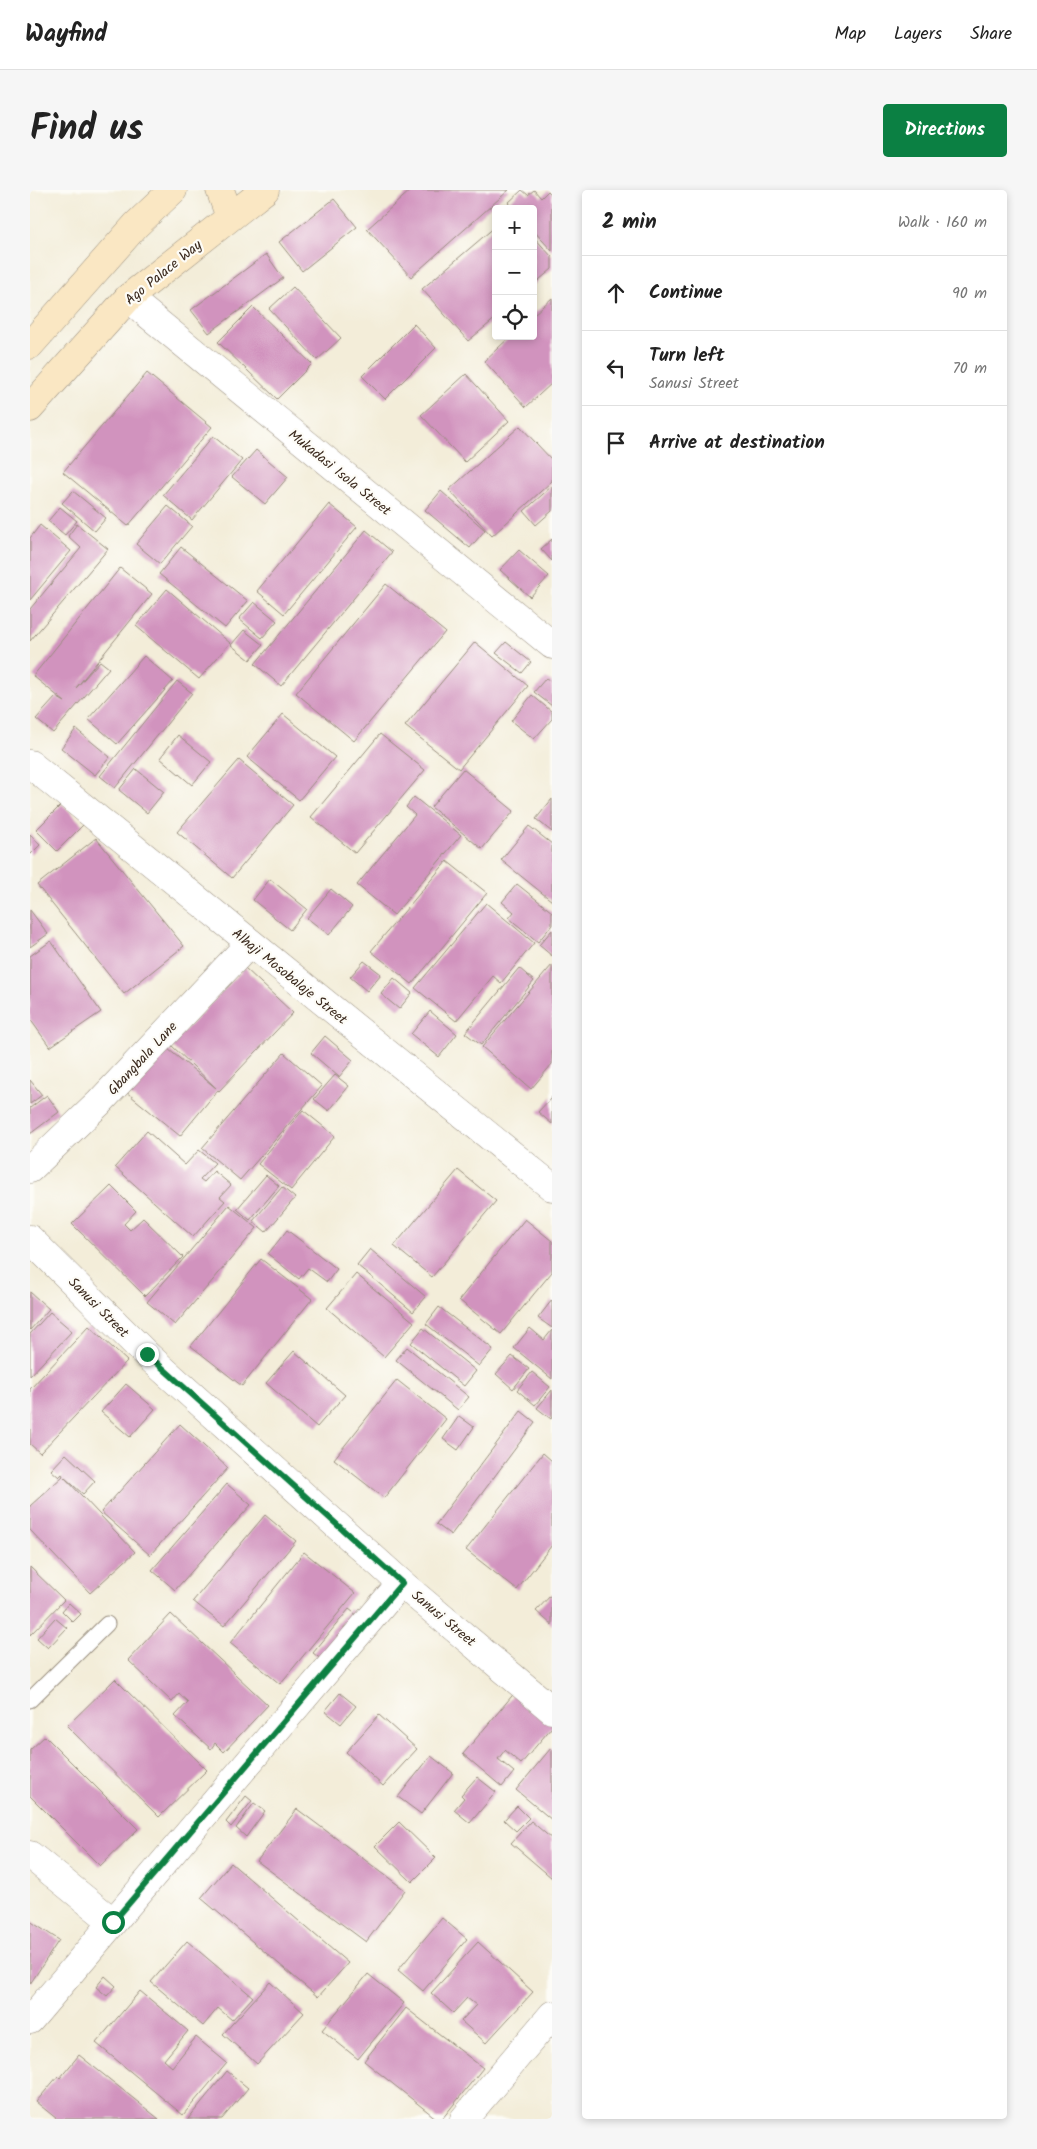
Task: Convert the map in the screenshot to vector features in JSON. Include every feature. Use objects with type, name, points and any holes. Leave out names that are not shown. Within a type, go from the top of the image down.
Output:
[{"type":"main road","points":[[30,345],[136,226],[173,190]]},
{"type":"main road","points":[[220,190],[230,217]]},
{"type":"main road","name":"Ago Palace Way","points":[[30,408],[128,298],[265,190]]},
{"type":"street","name":"Mukadasi Isola Street","points":[[128,298],[552,645]]},
{"type":"street","name":"Alhaji Mosobalaje Street","points":[[30,764],[552,1186]]},
{"type":"street","name":"Gbangbala Lane","points":[[30,1169],[99,1103],[250,943]]},
{"type":"street","name":"Sanusi Street","points":[[30,1239],[147,1354],[402,1583],[552,1710]]},
{"type":"street","points":[[30,2020],[402,1583]]},
{"type":"street","points":[[30,1855],[113,1922]]},
{"type":"street","points":[[464,2119],[552,2015]]},
{"type":"lane","points":[[30,1700],[107,1624]]},
{"type":"building","points":[[411,190],[509,190],[411,277],[367,229]]},
{"type":"building","points":[[522,190],[528,195],[534,190],[541,198],[548,191],[552,195],[552,251],[537,234],[537,205],[510,205],[508,203]]},
{"type":"building","points":[[334,199],[357,227],[302,271],[279,242]]},
{"type":"building","points":[[492,229],[492,321],[468,341],[422,289]]},
{"type":"building","points":[[537,240],[552,257],[552,269],[537,282]]},
{"type":"building","points":[[266,254],[283,278],[209,333],[191,310]]},
{"type":"building","points":[[293,287],[341,338],[317,360],[269,309]]},
{"type":"building","points":[[552,298],[552,383],[526,407],[484,361],[507,340],[537,340],[537,311]]},
{"type":"building","points":[[253,307],[312,364],[277,399],[218,342]]},
{"type":"building","points":[[414,324],[436,348],[385,399],[362,376]]},
{"type":"building","points":[[147,373],[212,427],[128,526],[63,472]]},
{"type":"building","points":[[466,374],[509,421],[465,462],[421,415]]},
{"type":"building","points":[[520,426],[552,460],[552,481],[492,536],[449,490]]},
{"type":"building","points":[[213,436],[242,460],[192,520],[163,495]]},
{"type":"building","points":[[256,450],[288,477],[265,504],[232,477]]},
{"type":"building","points":[[552,486],[552,511],[536,525],[524,511]]},
{"type":"building","points":[[73,491],[106,518],[95,531],[62,503]]},
{"type":"building","points":[[441,491],[485,530],[470,548],[425,510]]},
{"type":"building","points":[[329,504],[357,527],[284,614],[257,591]]},
{"type":"building","points":[[168,506],[192,526],[160,564],[136,544]]},
{"type":"building","points":[[60,507],[77,521],[65,535],[48,521]]},
{"type":"building","points":[[77,524],[108,549],[30,641],[30,609],[81,548],[68,536]]},
{"type":"building","points":[[40,525],[71,551],[30,600],[30,538]]},
{"type":"building","points":[[366,530],[392,552],[281,686],[255,664]]},
{"type":"building","points":[[552,539],[552,561],[541,549]]},
{"type":"building","points":[[181,547],[248,601],[225,628],[159,574]]},
{"type":"building","points":[[519,550],[549,576],[530,597],[500,570]]},
{"type":"building","points":[[120,568],[152,594],[76,688],[100,661],[109,668],[53,733],[36,719],[56,697],[65,702],[33,676]]},
{"type":"building","points":[[386,584],[445,632],[354,741],[296,693]]},
{"type":"building","points":[[167,589],[230,643],[199,679],[136,626]]},
{"type":"building","points":[[254,602],[277,621],[262,638],[239,619]]},
{"type":"building","points":[[244,630],[263,645],[250,660],[231,645]]},
{"type":"building","points":[[475,642],[528,686],[459,769],[405,726]]},
{"type":"building","points":[[506,642],[531,662],[522,673],[496,653]]},
{"type":"building","points":[[144,656],[173,681],[117,744],[88,719]]},
{"type":"building","points":[[546,678],[552,682],[552,706],[534,692]]},
{"type":"building","points":[[177,681],[192,693],[115,788],[100,776]]},
{"type":"building","points":[[532,695],[552,712],[552,719],[534,739],[511,721]]},
{"type":"building","points":[[283,714],[335,757],[299,800],[247,757]]},
{"type":"building","points":[[76,729],[110,757],[95,775],[61,748]]},
{"type":"building","points":[[380,734],[425,770],[355,853],[311,817]]},
{"type":"building","points":[[178,735],[211,762],[192,785],[160,758]]},
{"type":"building","points":[[239,760],[293,805],[232,878],[177,832]]},
{"type":"building","points":[[136,769],[164,792],[147,813],[119,790]]},
{"type":"building","points":[[463,769],[514,811],[482,849],[431,807]]},
{"type":"building","points":[[414,797],[461,835],[394,915],[357,885],[415,815],[406,807]]},
{"type":"building","points":[[552,799],[552,832],[536,819]]},
{"type":"building","points":[[62,804],[83,825],[57,851],[36,830]]},
{"type":"building","points":[[529,826],[552,844],[552,901],[501,860]]},
{"type":"building","points":[[30,834],[40,845],[30,855]]},
{"type":"building","points":[[96,838],[184,946],[124,994],[37,885]]},
{"type":"building","points":[[447,861],[487,893],[412,984],[371,951]]},
{"type":"building","points":[[270,879],[307,909],[290,930],[253,900]]},
{"type":"building","points":[[517,884],[552,912],[552,925],[538,942],[509,918],[514,912],[502,902]]},
{"type":"building","points":[[331,889],[352,907],[329,935],[307,918]]},
{"type":"building","points":[[486,903],[534,943],[501,983],[493,976],[456,1021],[415,988]]},
{"type":"building","points":[[30,910],[48,934],[30,947]]},
{"type":"building","points":[[552,930],[552,956],[539,945]]},
{"type":"building","points":[[51,941],[101,1012],[50,1047],[30,1019],[30,956]]},
{"type":"building","points":[[364,961],[381,974],[367,991],[350,977]]},
{"type":"building","points":[[552,965],[552,1064],[531,1089],[482,1047]]},
{"type":"building","points":[[245,968],[293,1013],[218,1090],[180,1136],[125,1091],[163,1045],[216,1088],[171,1045]]},
{"type":"building","points":[[519,968],[534,981],[481,1045],[465,1033]]},
{"type":"building","points":[[394,978],[412,993],[399,1009],[381,994]]},
{"type":"building","points":[[430,1011],[457,1034],[439,1057],[411,1034]]},
{"type":"building","points":[[325,1036],[353,1060],[339,1077],[311,1053]]},
{"type":"building","points":[[284,1053],[322,1086],[240,1180],[202,1148]]},
{"type":"building","points":[[335,1075],[349,1086],[329,1111],[314,1099]]},
{"type":"building","points":[[30,1080],[42,1095],[30,1104]]},
{"type":"building","points":[[47,1095],[59,1112],[30,1134],[30,1108]]},
{"type":"building","points":[[552,1097],[552,1124],[538,1112]]},
{"type":"building","points":[[303,1110],[335,1136],[291,1190],[258,1164]]},
{"type":"building","points":[[147,1131],[185,1165],[199,1150],[215,1163],[200,1179],[204,1182],[214,1171],[231,1185],[220,1197],[225,1201],[193,1237],[115,1167]]},
{"type":"building","points":[[458,1170],[496,1201],[432,1277],[394,1246]]},
{"type":"building","points":[[266,1175],[279,1186],[250,1220],[237,1209]]},
{"type":"building","points":[[111,1186],[136,1211],[124,1224],[130,1230],[143,1218],[183,1257],[145,1296],[72,1224]]},
{"type":"building","points":[[282,1187],[295,1198],[266,1232],[253,1221]]},
{"type":"building","points":[[229,1205],[257,1228],[175,1325],[147,1302]]},
{"type":"building","points":[[525,1219],[552,1241],[552,1272],[501,1334],[459,1300]]},
{"type":"building","points":[[287,1230],[337,1269],[327,1282],[308,1268],[299,1279],[268,1254]]},
{"type":"building","points":[[370,1249],[426,1297],[413,1312],[357,1265]]},
{"type":"building","points":[[261,1259],[312,1299],[242,1386],[191,1346]]},
{"type":"building","points":[[356,1274],[414,1322],[384,1357],[327,1308]]},
{"type":"building","points":[[30,1292],[49,1309],[30,1330]]},
{"type":"building","points":[[552,1300],[552,1328],[538,1318]]},
{"type":"building","points":[[439,1307],[493,1349],[479,1366],[426,1324]]},
{"type":"building","points":[[50,1312],[72,1331],[30,1376],[30,1334]]},
{"type":"building","points":[[89,1326],[127,1361],[40,1453],[30,1444],[30,1389]]},
{"type":"building","points":[[423,1328],[476,1371],[464,1386],[411,1343]]},
{"type":"building","points":[[530,1328],[544,1340],[552,1330],[552,1379],[514,1348]]},
{"type":"building","points":[[407,1347],[469,1397],[458,1410],[396,1360]]},
{"type":"building","points":[[294,1351],[345,1395],[317,1427],[266,1383]]},
{"type":"building","points":[[512,1356],[529,1369],[513,1389],[496,1374]]},
{"type":"building","points":[[532,1372],[550,1387],[535,1405],[517,1390]]},
{"type":"building","points":[[397,1380],[446,1419],[384,1498],[334,1459]]},
{"type":"building","points":[[126,1384],[155,1409],[130,1437],[101,1412]]},
{"type":"building","points":[[552,1390],[552,1417],[551,1419],[537,1408]]},
{"type":"building","points":[[521,1411],[535,1422],[451,1535],[436,1524]]},
{"type":"building","points":[[459,1416],[474,1427],[458,1450],[443,1439]]},
{"type":"building","points":[[180,1424],[228,1468],[150,1555],[101,1512]]},
{"type":"building","points":[[543,1453],[552,1461],[552,1545],[517,1590],[466,1550]]},
{"type":"building","points":[[66,1454],[95,1481],[83,1494],[64,1477],[135,1552],[90,1593],[30,1530],[30,1506],[63,1476],[62,1474],[59,1477],[51,1470]]},
{"type":"building","points":[[227,1484],[251,1505],[175,1590],[152,1570]]},
{"type":"building","points":[[265,1515],[296,1541],[224,1626],[193,1601]]},
{"type":"building","points":[[304,1552],[355,1593],[280,1684],[230,1643]]},
{"type":"building","points":[[30,1567],[64,1600],[30,1635]]},
{"type":"building","points":[[552,1594],[552,1625],[536,1611]]},
{"type":"building","points":[[69,1603],[81,1614],[73,1622],[62,1611]]},
{"type":"building","points":[[349,1609],[362,1619],[326,1663],[313,1653]]},
{"type":"building","points":[[171,1614],[268,1705],[224,1752],[215,1743],[211,1749],[175,1716],[188,1702],[179,1694],[172,1702],[128,1660]]},
{"type":"building","points":[[55,1618],[67,1628],[48,1648],[37,1638]]},
{"type":"building","points":[[115,1679],[207,1770],[159,1817],[67,1726]]},
{"type":"building","points":[[517,1690],[552,1718],[552,1727],[521,1764],[505,1750],[498,1759],[514,1772],[502,1787],[463,1754]]},
{"type":"building","points":[[340,1693],[356,1706],[341,1724],[325,1711]]},
{"type":"building","points":[[379,1715],[417,1749],[383,1786],[346,1752]]},
{"type":"building","points":[[45,1736],[138,1829],[100,1866],[30,1796],[30,1750]]},
{"type":"building","points":[[552,1749],[552,1820],[516,1790]]},
{"type":"building","points":[[431,1756],[453,1773],[421,1814],[398,1797]]},
{"type":"building","points":[[477,1777],[496,1792],[470,1823],[454,1810],[464,1798],[461,1795]]},
{"type":"building","points":[[246,1796],[252,1801],[231,1827],[226,1822]]},
{"type":"building","points":[[254,1803],[265,1811],[246,1837],[236,1828]]},
{"type":"building","points":[[517,1806],[529,1818],[516,1831],[504,1820]]},
{"type":"building","points":[[297,1809],[405,1890],[366,1942],[257,1861]]},
{"type":"building","points":[[531,1821],[552,1839],[552,1878],[511,1843]]},
{"type":"building","points":[[399,1822],[436,1858],[412,1882],[375,1846]]},
{"type":"building","points":[[231,1863],[348,1963],[318,1997],[201,1898]]},
{"type":"building","points":[[442,1918],[467,1939],[423,1991],[398,1970]]},
{"type":"building","points":[[30,1921],[59,1940],[30,1984]]},
{"type":"building","points":[[187,1941],[253,1997],[232,2020],[218,2008],[203,2026],[151,1982]]},
{"type":"building","points":[[478,1942],[533,1992],[486,2043],[461,2021],[476,2005],[467,1998],[453,2013],[431,1993]]},
{"type":"building","points":[[368,1974],[404,2003],[358,2059],[322,2030]]},
{"type":"building","points":[[105,1976],[116,1986],[107,1996],[96,1987]]},
{"type":"building","points":[[270,1982],[304,2013],[257,2064],[223,2034]]},
{"type":"building","points":[[140,1991],[188,2031],[164,2060],[172,2067],[196,2037],[227,2063],[183,2115],[96,2043]]},
{"type":"building","points":[[406,2008],[483,2068],[442,2119],[437,2119],[364,2061]]},
{"type":"building","points":[[79,2055],[159,2119],[57,2119],[36,2102],[58,2076],[60,2078]]},
{"type":"building","points":[[227,2071],[248,2088],[222,2119],[188,2119]]},
{"type":"route","points":[[113,1922],[402,1583],[147,1354]]}]
